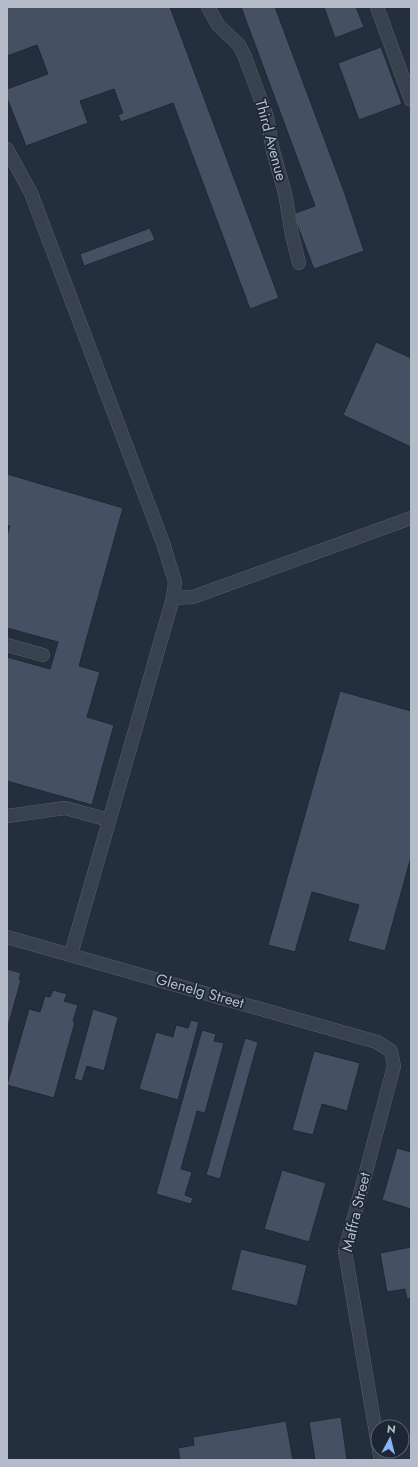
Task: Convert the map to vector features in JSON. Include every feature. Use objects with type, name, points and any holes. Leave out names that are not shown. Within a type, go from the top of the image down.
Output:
[{"type":"street","name":"Third Avenue","points":[[208,7],[218,25],[239,45],[267,117],[273,151],[285,193],[292,235],[299,263]]},
{"type":"street","points":[[377,7],[411,100]]},
{"type":"street","points":[[7,149],[31,193],[168,557],[175,582],[173,598],[71,954]]},
{"type":"street","points":[[173,598],[193,597],[411,518]]},
{"type":"street","points":[[7,645],[44,655]]},
{"type":"street","points":[[7,816],[65,808],[109,820]]},
{"type":"street","name":"Glenelg Street","points":[[7,937],[377,1042],[391,1051]]},
{"type":"street","name":"Maffra Street","points":[[374,1419],[345,1251],[394,1066],[391,1051]]},
{"type":"building","points":[[7,7],[170,7],[279,298],[250,309],[173,103],[121,122],[118,115],[123,113],[114,89],[80,101],[88,123],[26,146],[7,98],[7,89],[48,74],[37,45],[7,56]]},
{"type":"building","points":[[241,7],[275,7],[345,194],[364,251],[314,269],[293,214],[315,206]]},
{"type":"building","points":[[324,7],[356,7],[364,27],[335,38]]},
{"type":"building","points":[[381,47],[402,104],[359,120],[338,63]]},
{"type":"building","points":[[150,228],[155,240],[84,266],[80,254]]},
{"type":"building","points":[[376,342],[411,358],[411,447],[343,415]]},
{"type":"building","points":[[7,474],[123,508],[79,666],[100,672],[87,717],[114,725],[92,805],[7,781],[7,657],[50,669],[58,642],[7,628],[7,536],[10,526],[7,525]]},
{"type":"building","points":[[340,691],[411,711],[411,857],[385,951],[348,941],[359,905],[312,892],[295,952],[268,945]]},
{"type":"building","points":[[7,969],[21,973],[19,979],[21,980],[7,1030]]},
{"type":"building","points":[[53,990],[67,994],[64,1001],[78,1005],[73,1021],[75,1022],[54,1098],[7,1085],[29,1009],[40,1012],[45,996],[50,997]]},
{"type":"building","points":[[93,1009],[118,1017],[104,1071],[87,1066],[82,1081],[74,1079]]},
{"type":"building","points":[[191,1020],[199,1022],[178,1100],[139,1089],[156,1032],[173,1037],[176,1025],[188,1028]]},
{"type":"building","points":[[202,1030],[216,1034],[214,1041],[224,1043],[205,1113],[197,1111],[181,1169],[192,1172],[185,1195],[193,1198],[191,1204],[156,1194]]},
{"type":"building","points":[[245,1038],[258,1042],[220,1179],[206,1175]]},
{"type":"building","points":[[314,1051],[360,1063],[347,1111],[322,1104],[313,1135],[292,1130]]},
{"type":"building","points":[[397,1148],[411,1152],[411,1209],[382,1200]]},
{"type":"building","points":[[282,1170],[326,1183],[309,1242],[264,1229]]},
{"type":"building","points":[[411,1247],[411,1298],[407,1299],[405,1289],[387,1292],[380,1253]]},
{"type":"building","points":[[241,1249],[307,1265],[297,1306],[231,1290]]},
{"type":"building","points":[[341,1417],[347,1460],[315,1460],[309,1422]]},
{"type":"building","points":[[286,1421],[293,1460],[180,1460],[178,1448],[194,1445],[193,1437]]}]
